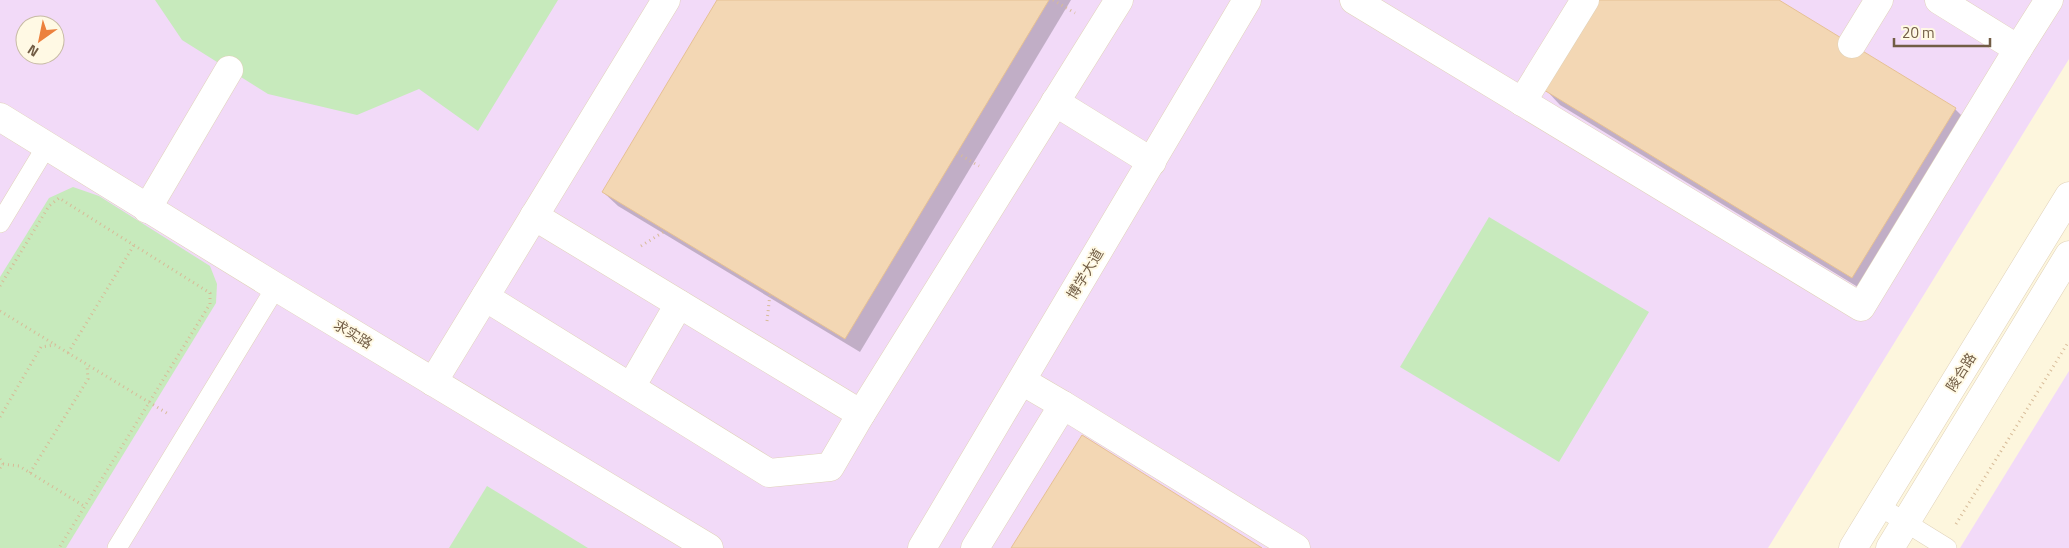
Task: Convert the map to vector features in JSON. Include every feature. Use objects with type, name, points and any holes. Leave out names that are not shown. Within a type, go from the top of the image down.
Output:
[{"type":"street","points":[[433,382],[666,0]]},
{"type":"street","points":[[485,296],[769,473],[830,467],[861,414],[1119,0]]},
{"type":"street","name":"博学大道","points":[[922,548],[1248,0]]},
{"type":"street","points":[[1354,0],[1861,307],[2049,0]]},
{"type":"street","points":[[1522,102],[1585,0]]},
{"type":"street","points":[[1852,44],[1879,0]]},
{"type":"street","points":[[1939,0],[2018,49]]},
{"type":"street","points":[[147,209],[229,70]]},
{"type":"street","points":[[1055,102],[1152,162]]},
{"type":"street","name":"求实路","points":[[0,116],[46,147],[147,209],[709,548]]},
{"type":"street","name":"陵合路","points":[[1853,548],[2069,196]]},
{"type":"street","points":[[534,216],[861,414]]},
{"type":"street","points":[[1890,548],[2069,254]]},
{"type":"street","points":[[631,387],[679,304]]},
{"type":"street","points":[[1022,381],[1296,548]]},
{"type":"street","points":[[975,548],[1063,405]]},
{"type":"lane","points":[[0,223],[46,147]]},
{"type":"lane","points":[[117,548],[276,287]]},
{"type":"lane","points":[[1879,506],[1944,547]]},
{"type":"path","points":[[0,286],[49,206],[59,198],[210,293],[210,304],[59,548]]},
{"type":"path","points":[[68,353],[134,245]]},
{"type":"path","points":[[0,311],[149,402]]},
{"type":"path","points":[[1944,547],[2069,341]]},
{"type":"path","points":[[0,417],[41,347],[55,345]]},
{"type":"path","points":[[30,473],[88,379],[87,364]]},
{"type":"path","points":[[0,459],[3,464]]},
{"type":"path","points":[[3,464],[19,466],[84,506]]},
{"type":"path","points":[[0,468],[3,464]]},
{"type":"shaded area","points":[[0,0],[2069,0],[2069,59],[1768,548],[0,548]]},
{"type":"shaded area","points":[[2069,371],[2069,548],[1960,548]]},
{"type":"green space","points":[[155,0],[558,0],[478,131],[419,89],[357,115],[268,94],[182,40]]},
{"type":"green space","points":[[73,187],[99,196],[210,266],[217,284],[216,303],[66,548],[0,548],[0,277],[49,198]]},
{"type":"green space","points":[[1489,217],[1649,312],[1559,462],[1400,367]]},
{"type":"green space","points":[[487,486],[588,548],[449,548]]},
{"type":"building","points":[[717,0],[1049,0],[845,339],[602,192]]},
{"type":"building","points":[[1599,0],[1779,0],[1956,108],[1852,278],[1544,90]]},
{"type":"building","points":[[1082,435],[1262,548],[1011,548]]}]
